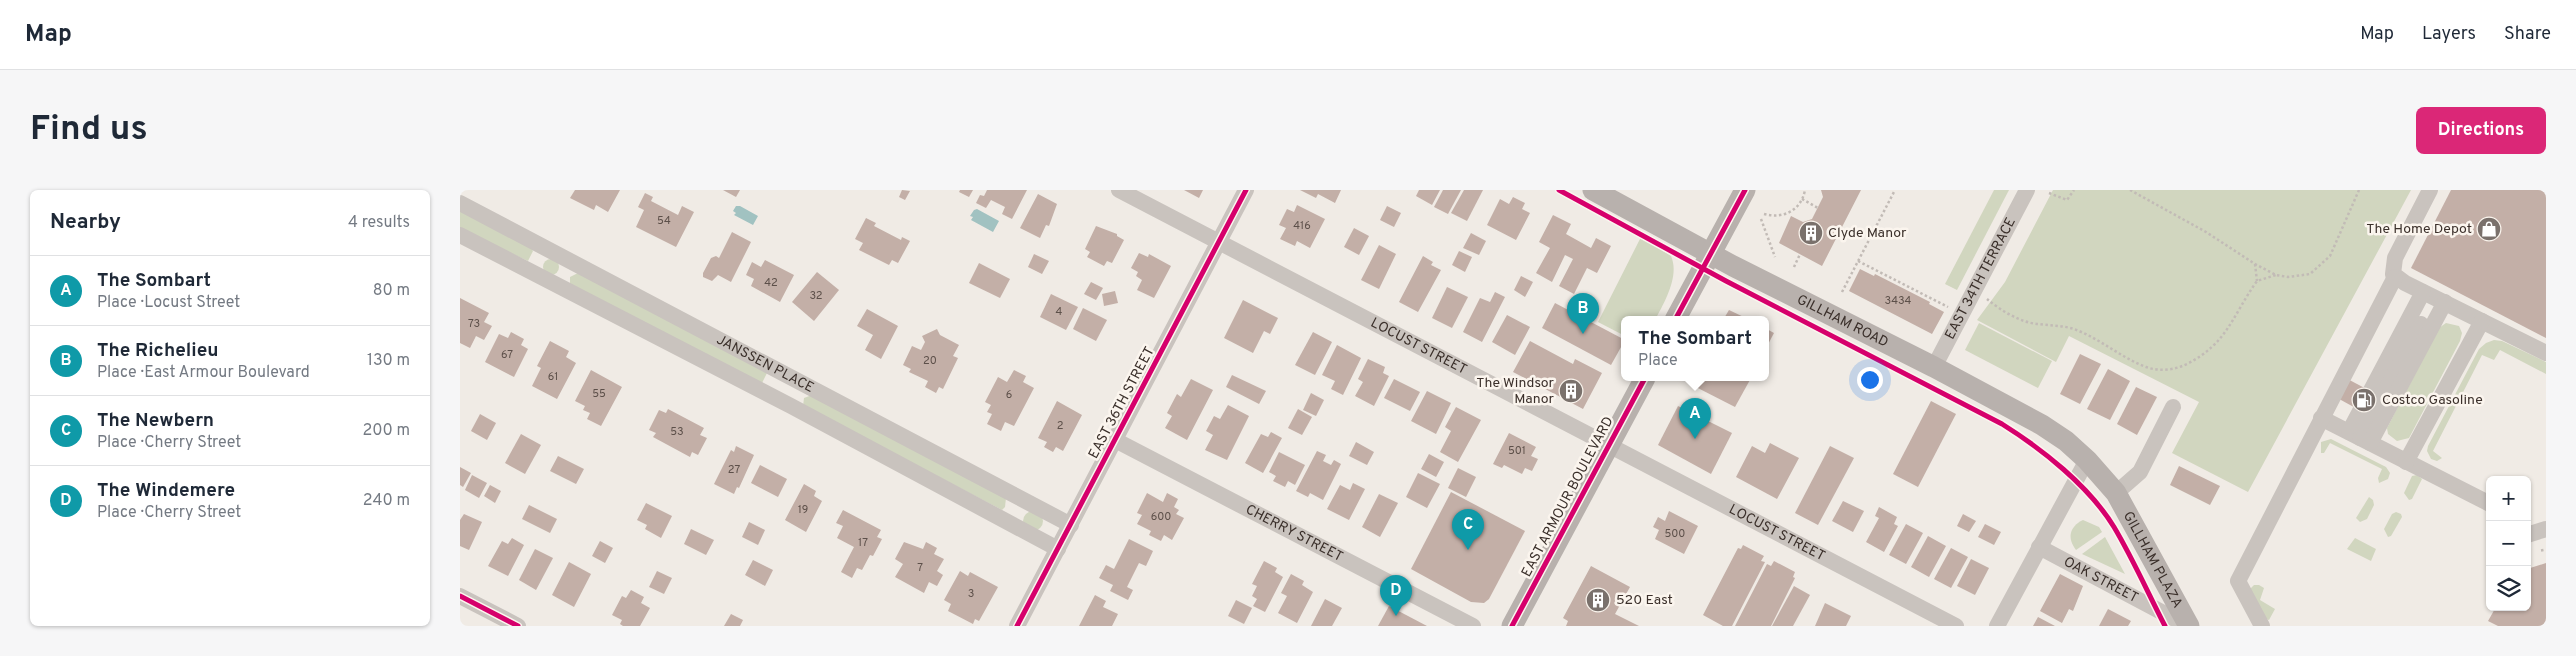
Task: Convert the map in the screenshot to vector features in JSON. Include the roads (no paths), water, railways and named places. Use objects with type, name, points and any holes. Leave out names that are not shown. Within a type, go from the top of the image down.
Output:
[{"type":"main road","name":"GILLHAM ROAD","points":[[1594,190],[1711,254],[1934,367],[2042,425],[2066,441],[2087,460],[2116,493]]},
{"type":"main road","points":[[1678,316],[1745,190]]},
{"type":"main road","name":"EAST ARMOUR BOULEVARD","points":[[1512,626],[1643,381]]},
{"type":"main road","name":"GILLHAM PLAZA","points":[[2116,493],[2189,626]]},
{"type":"street","name":"LOCUST STREET","points":[[1119,190],[1956,626]]},
{"type":"street","name":"EAST 36TH STREET","points":[[1017,626],[1246,190]]},
{"type":"street","name":"EAST 34TH TERRACE","points":[[1934,367],[2027,190]]},
{"type":"street","points":[[2430,190],[2394,258],[2392,270],[2420,290],[2546,353]]},
{"type":"street","name":"JANSSEN PLACE","points":[[460,203],[1071,525]]},
{"type":"street","name":"JANSSEN PLACE","points":[[460,235],[791,406],[1058,549]]},
{"type":"street","points":[[531,272],[544,247]]},
{"type":"street","points":[[558,284],[571,262]]},
{"type":"street","points":[[2262,626],[2238,581],[2304,452],[2346,430],[2420,290]]},
{"type":"street","points":[[2346,430],[2420,290]]},
{"type":"street","points":[[2346,430],[2420,290]]},
{"type":"street","points":[[2406,462],[2482,321]]},
{"type":"street","points":[[762,391],[775,369]]},
{"type":"street","points":[[791,406],[804,385]]},
{"type":"street","points":[[2116,493],[2140,472],[2173,407]]},
{"type":"street","points":[[2346,430],[2486,502]]},
{"type":"street","name":"CHERRY STREET","points":[[1115,440],[1473,626]]},
{"type":"street","points":[[1997,626],[2087,460]]},
{"type":"street","points":[[1008,522],[1021,499]]},
{"type":"street","name":"OAK STREET","points":[[2039,548],[2189,626]]},
{"type":"street","points":[[460,596],[518,626]]},
{"type":"water","points":[[736,206],[740,206],[758,216],[753,225],[734,215],[736,213],[733,211]]},
{"type":"water","points":[[977,209],[999,221],[993,232],[971,220],[973,217],[970,216]]},
{"type":"place","name":"The Home Depot","points":[[2489,229]]},
{"type":"place","name":"Clyde Manor","points":[[1811,233]]},
{"type":"place","name":"The Richelieu","points":[[1583,334]]},
{"type":"place","name":"The Windsor Manor","points":[[1571,391]]},
{"type":"place","name":"Costco Gasoline","points":[[2364,400]]},
{"type":"place","name":"The Sombart","points":[[1695,439]]},
{"type":"place","name":"The Newbern","points":[[1468,550]]},
{"type":"place","name":"520 East","points":[[1598,600]]},
{"type":"place","name":"The Windemere","points":[[1396,616]]}]
